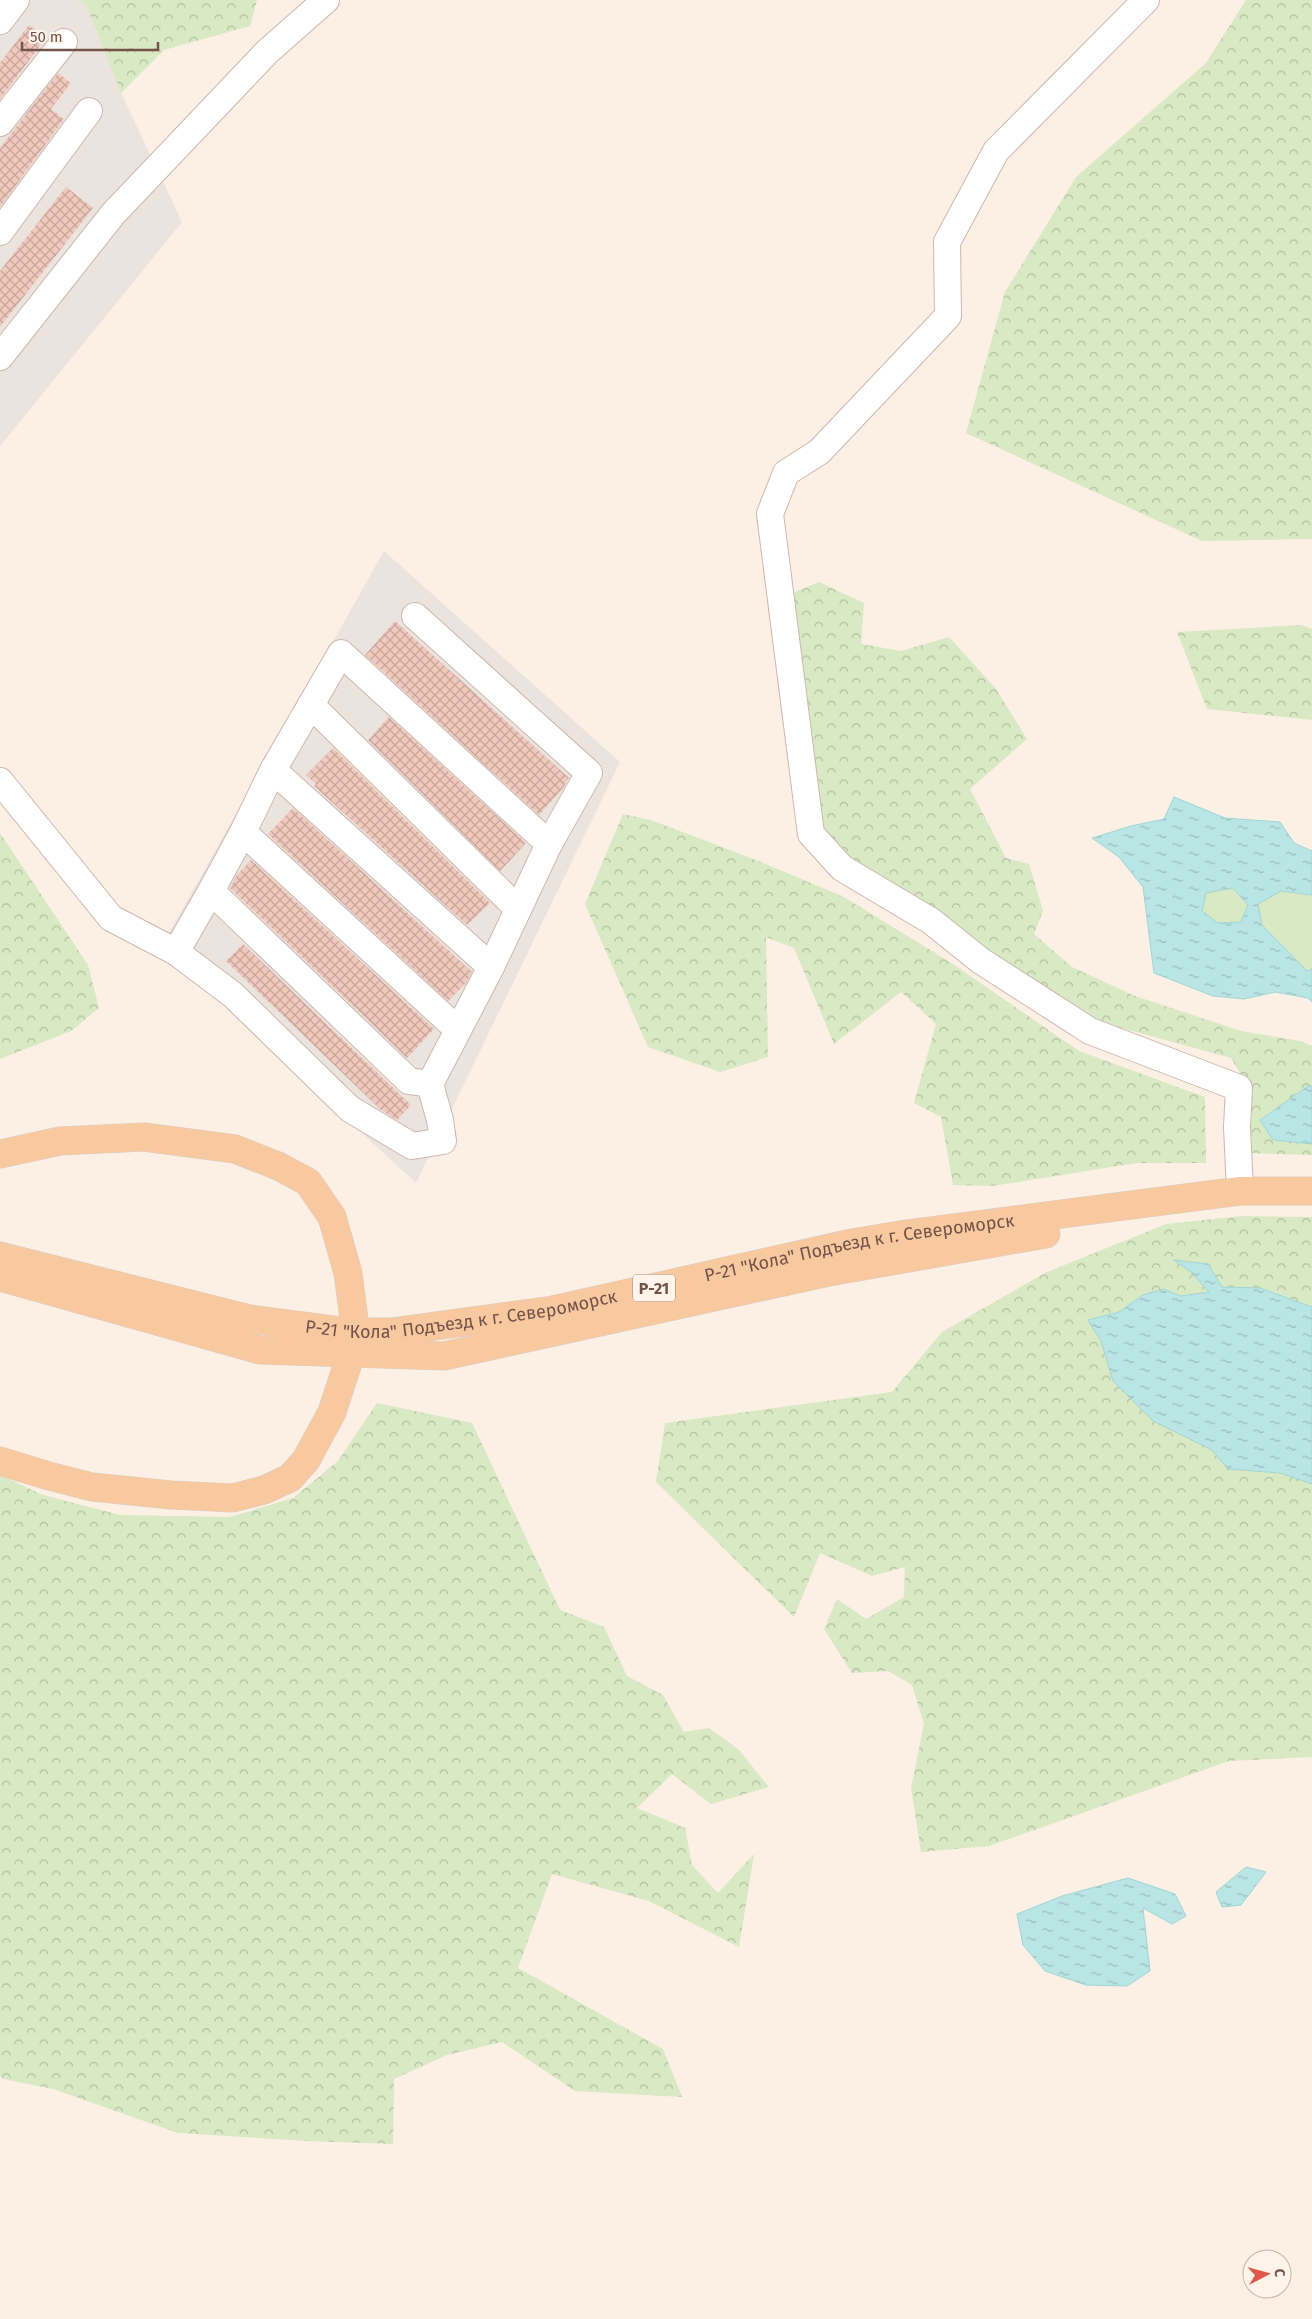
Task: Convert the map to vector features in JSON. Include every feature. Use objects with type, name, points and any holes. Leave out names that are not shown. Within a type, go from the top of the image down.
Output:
[{"type":"main road","points":[[0,1154],[60,1141],[144,1137],[235,1149],[278,1166],[308,1182],[332,1216],[348,1273],[355,1327]]},
{"type":"main road","name":"Р-21 \"Кола\" Подъезд к г. Североморск","points":[[0,1256],[250,1319],[349,1332],[391,1332],[553,1310],[900,1235],[1240,1191],[1305,1191]]},
{"type":"main road","points":[[0,1276],[260,1350],[444,1356],[829,1272],[1305,1191]]},
{"type":"main road","points":[[0,1461],[92,1487],[171,1495],[233,1498],[264,1490],[290,1478],[306,1460],[332,1412],[350,1360]]},
{"type":"lane","points":[[0,21],[16,0]]},
{"type":"lane","points":[[0,357],[113,214],[267,52],[326,0]]},
{"type":"lane","points":[[1146,0],[996,151],[947,242],[948,316],[819,452],[786,473],[770,514],[811,834],[842,868],[931,921],[981,961],[1090,1031],[1239,1088],[1236,1128],[1240,1191]]},
{"type":"lane","points":[[0,123],[64,42]]},
{"type":"lane","points":[[0,232],[90,111]]},
{"type":"lane","points":[[0,781],[111,918],[176,952],[233,995],[350,1109],[412,1146],[443,1141],[440,1120],[430,1084],[457,1029],[491,968],[549,844],[589,773],[415,616]]},
{"type":"lane","points":[[176,952],[243,832],[273,770],[341,653],[549,844]]},
{"type":"lane","points":[[311,705],[518,909]]},
{"type":"lane","points":[[273,770],[491,968]]},
{"type":"lane","points":[[243,832],[457,1029]]},
{"type":"lane","points":[[211,891],[409,1081],[430,1084]]},
{"type":"shaded area","points":[[0,0],[78,0],[86,5],[121,93],[182,222],[0,446]]},
{"type":"shaded area","points":[[384,551],[620,762],[416,1183],[161,947]]},
{"type":"green space","points":[[78,0],[257,0],[250,26],[164,50],[121,93],[86,5]]},
{"type":"green space","points":[[1246,0],[1312,0],[1312,539],[1202,541],[966,433],[1005,292],[1076,177],[1206,63]]},
{"type":"green space","points":[[819,582],[864,603],[861,644],[901,651],[949,637],[996,689],[1027,739],[970,789],[1006,858],[1029,864],[1043,911],[1034,934],[1072,967],[1135,996],[1241,1031],[1300,1041],[1312,1046],[1312,1086],[1308,1086],[1260,1120],[1273,1140],[1312,1144],[1312,1155],[1248,1153],[1251,1092],[1231,1058],[1092,1020],[847,858],[821,829],[792,593]]},
{"type":"green space","points":[[1301,625],[1312,629],[1312,720],[1207,709],[1177,632]]},
{"type":"green space","points":[[623,814],[651,820],[756,860],[844,897],[953,964],[1079,1051],[1205,1097],[1206,1163],[1137,1163],[992,1186],[953,1185],[941,1117],[914,1103],[936,1024],[901,992],[834,1044],[794,948],[766,937],[768,1057],[720,1072],[648,1047],[585,904]]},
{"type":"green space","points":[[0,833],[88,965],[99,1008],[71,1031],[0,1059]]},
{"type":"green space","points":[[1233,888],[1248,905],[1241,922],[1218,923],[1202,911],[1206,893]]},
{"type":"green space","points":[[1281,891],[1312,895],[1312,969],[1308,972],[1262,925],[1258,903]]},
{"type":"green space","points":[[1242,1216],[1312,1217],[1312,1307],[1260,1288],[1222,1287],[1208,1264],[1175,1261],[1192,1273],[1209,1292],[1180,1296],[1164,1289],[1143,1295],[1119,1312],[1089,1320],[1101,1341],[1113,1381],[1153,1421],[1212,1450],[1228,1469],[1280,1473],[1312,1484],[1312,1757],[1229,1761],[989,1846],[921,1852],[911,1788],[924,1724],[912,1685],[888,1671],[852,1673],[824,1629],[837,1599],[866,1619],[904,1597],[905,1567],[872,1576],[820,1553],[794,1617],[656,1482],[665,1423],[892,1392],[942,1332],[1045,1273],[1166,1224]]},
{"type":"green space","points":[[377,1403],[472,1423],[560,1610],[604,1627],[627,1676],[663,1695],[684,1732],[709,1728],[738,1749],[769,1787],[711,1804],[672,1774],[637,1808],[685,1828],[692,1865],[718,1893],[754,1854],[739,1947],[649,1901],[552,1874],[518,1968],[663,2049],[682,2097],[575,2091],[502,2042],[447,2055],[394,2079],[393,2144],[178,2133],[53,2089],[3,2079],[0,2076],[0,1475],[43,1495],[120,1515],[230,1517],[293,1498],[338,1461]]},
{"type":"water","points":[[1174,797],[1225,818],[1280,822],[1294,843],[1312,851],[1312,895],[1281,891],[1258,904],[1262,925],[1307,971],[1312,969],[1312,1002],[1308,998],[1275,992],[1244,999],[1213,996],[1154,973],[1143,887],[1119,857],[1092,838],[1131,826],[1164,819]],"holes":[[[1233,888],[1248,905],[1241,922],[1218,923],[1202,911],[1206,893]]]},
{"type":"water","points":[[1308,1086],[1312,1086],[1312,1144],[1273,1140],[1260,1120]]},
{"type":"water","points":[[1174,1260],[1208,1264],[1222,1287],[1260,1288],[1312,1307],[1312,1484],[1280,1473],[1228,1469],[1212,1450],[1153,1421],[1113,1381],[1101,1341],[1088,1320],[1119,1312],[1143,1295],[1164,1289],[1180,1296],[1209,1292],[1192,1273]]},
{"type":"water","points":[[1246,1867],[1266,1872],[1241,1905],[1222,1907],[1216,1892]]},
{"type":"water","points":[[1128,1878],[1175,1894],[1186,1916],[1172,1924],[1143,1908],[1150,1971],[1127,1986],[1086,1985],[1045,1971],[1023,1945],[1017,1914],[1062,1896]]},
{"type":"building","points":[[29,25],[46,38],[0,99],[0,63]]},
{"type":"building","points":[[58,73],[71,83],[51,109],[64,119],[0,207],[0,148]]},
{"type":"building","points":[[66,187],[93,208],[0,327],[0,271]]},
{"type":"building","points":[[395,621],[569,778],[563,788],[539,815],[365,655]]},
{"type":"building","points":[[389,717],[526,843],[500,871],[368,740]]},
{"type":"building","points":[[333,748],[490,903],[467,925],[314,786],[316,784],[306,775]]},
{"type":"building","points":[[293,808],[472,972],[466,983],[448,1001],[268,834]]},
{"type":"building","points":[[251,860],[434,1029],[407,1058],[230,888],[237,875]]},
{"type":"building","points":[[243,944],[411,1105],[397,1120],[381,1110],[226,961]]}]
